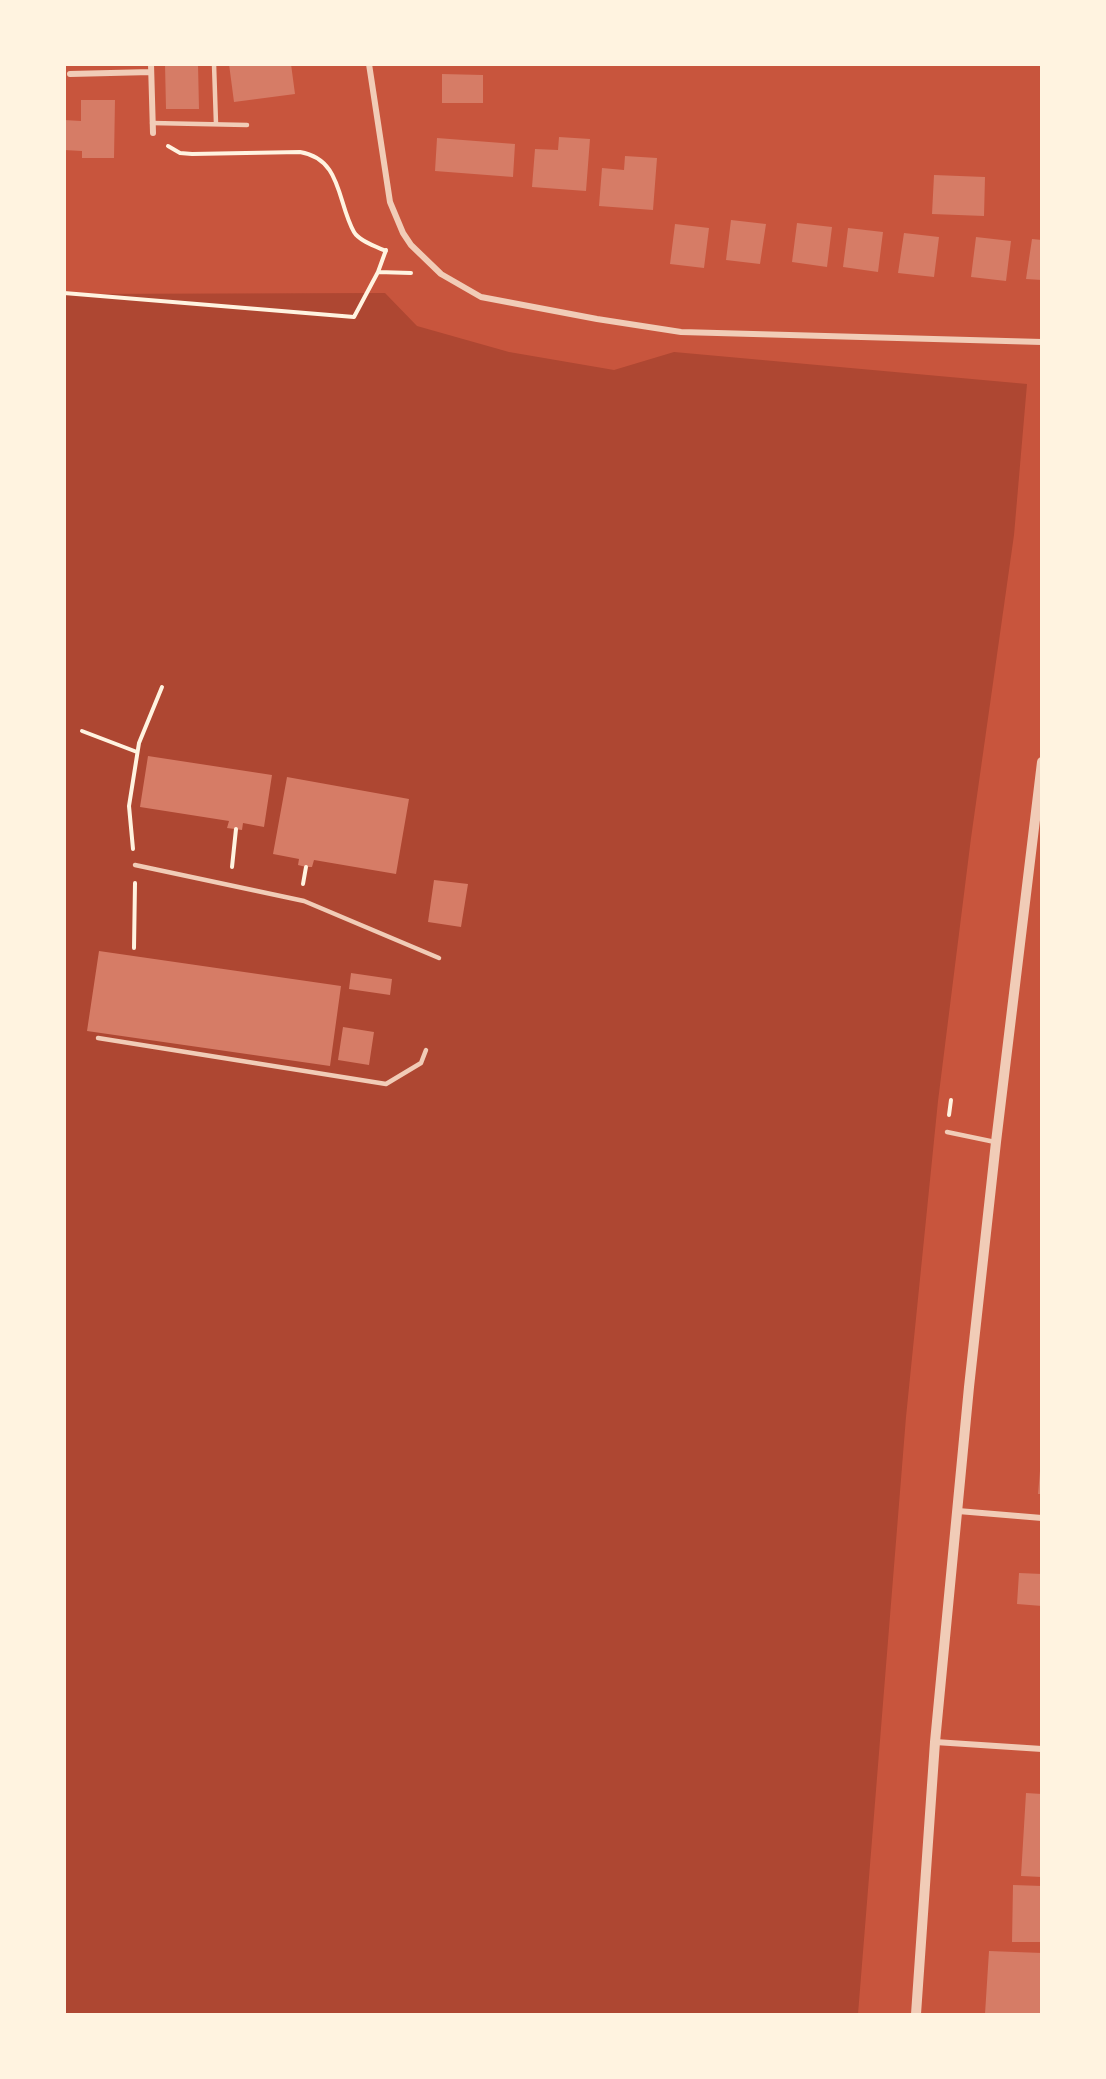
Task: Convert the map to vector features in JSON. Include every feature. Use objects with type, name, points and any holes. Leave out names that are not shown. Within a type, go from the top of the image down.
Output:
[{"type":"street","points":[[369,64],[390,202],[403,233],[411,245],[441,274],[481,297],[681,332],[1041,342]]},
{"type":"street","points":[[70,74],[151,68],[153,133]]},
{"type":"street","points":[[916,2014],[935,1742],[958,1511],[996,1142],[1041,762]]},
{"type":"street","points":[[958,1511],[1041,1518]]},
{"type":"street","points":[[935,1742],[1041,1749]]},
{"type":"lane","points":[[214,64],[216,124]]},
{"type":"lane","points":[[152,123],[247,125]]},
{"type":"lane","points":[[135,865],[304,901],[439,958]]},
{"type":"lane","points":[[98,1038],[386,1084],[421,1063],[426,1050]]},
{"type":"lane","points":[[947,1132],[996,1142]]},
{"type":"path","points":[[153,133],[170,148],[180,153],[300,152],[312,154],[328,167],[355,235],[386,252]]},
{"type":"path","points":[[64,293],[354,317],[378,272],[441,274]]},
{"type":"path","points":[[134,948],[135,865],[129,806],[139,743],[162,687]]},
{"type":"path","points":[[82,731],[137,752]]},
{"type":"path","points":[[229,885],[236,829]]},
{"type":"shaded area","points":[[385,293],[417,326],[509,352],[614,370],[674,352],[1027,384],[1014,535],[971,838],[938,1101],[906,1417],[858,2014],[65,2014],[64,294]]},
{"type":"building","points":[[165,64],[198,64],[199,109],[166,109]]},
{"type":"building","points":[[229,64],[291,64],[295,94],[234,102]]},
{"type":"building","points":[[442,74],[483,75],[483,103],[442,103]]},
{"type":"building","points":[[81,100],[115,100],[114,158],[82,158],[82,151],[64,150],[64,120],[81,121]]},
{"type":"building","points":[[559,137],[590,139],[586,191],[532,187],[535,149],[558,150]]},
{"type":"building","points":[[437,138],[515,144],[513,177],[435,171]]},
{"type":"building","points":[[625,156],[657,158],[653,210],[599,206],[602,168],[624,170]]},
{"type":"building","points":[[934,175],[985,177],[984,216],[932,214]]},
{"type":"building","points":[[731,220],[766,224],[760,264],[726,260]]},
{"type":"building","points":[[797,223],[832,227],[827,267],[792,262]]},
{"type":"building","points":[[675,224],[709,228],[704,268],[670,264]]},
{"type":"building","points":[[848,228],[883,232],[878,272],[843,267]]},
{"type":"building","points":[[904,233],[939,237],[934,277],[898,273]]},
{"type":"building","points":[[976,237],[1011,241],[1006,281],[971,277]]},
{"type":"building","points":[[1032,239],[1042,240],[1042,280],[1026,279]]},
{"type":"building","points":[[148,756],[272,775],[264,827],[243,823],[242,830],[227,828],[229,821],[140,807]]},
{"type":"building","points":[[287,777],[409,799],[396,874],[314,860],[312,867],[306,867],[298,865],[299,859],[273,854]]},
{"type":"building","points":[[434,880],[468,884],[461,927],[428,922]]},
{"type":"building","points":[[99,951],[341,986],[330,1066],[87,1031]]},
{"type":"building","points":[[351,973],[392,979],[390,995],[349,989]]},
{"type":"building","points":[[343,1027],[374,1032],[369,1065],[338,1060]]},
{"type":"building","points":[[1040,1471],[1042,1471],[1042,1494],[1038,1494]]},
{"type":"building","points":[[1019,1573],[1042,1574],[1042,1606],[1017,1604]]},
{"type":"building","points":[[1026,1793],[1042,1794],[1042,1877],[1021,1876]]},
{"type":"building","points":[[1013,1885],[1042,1886],[1042,1942],[1012,1942]]},
{"type":"building","points":[[989,1951],[1042,1953],[1040,2001],[1042,2001],[1042,2014],[985,2014]]}]
